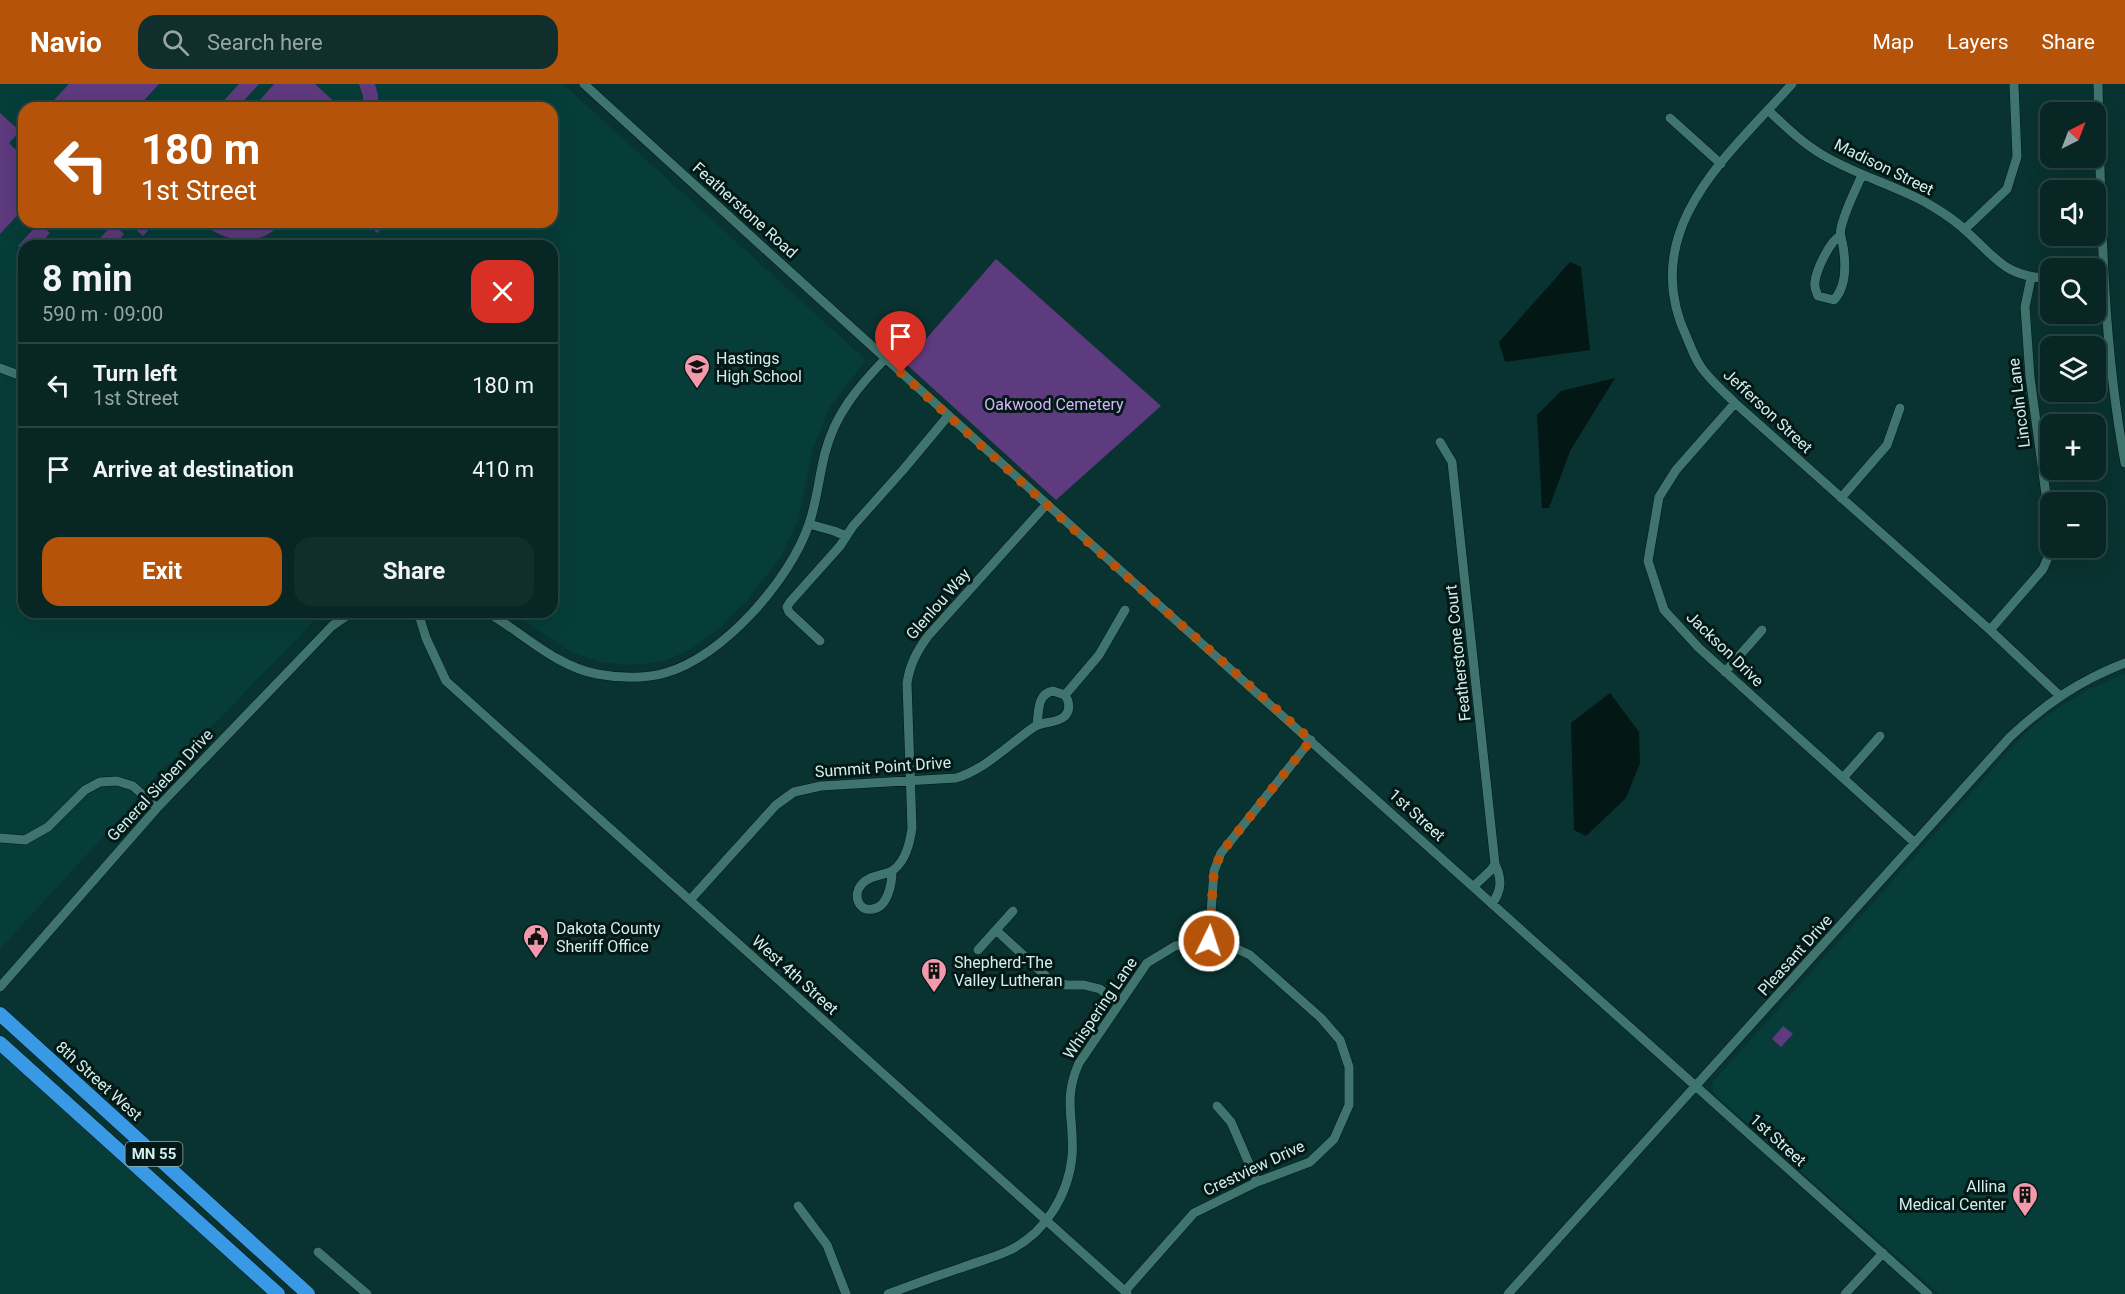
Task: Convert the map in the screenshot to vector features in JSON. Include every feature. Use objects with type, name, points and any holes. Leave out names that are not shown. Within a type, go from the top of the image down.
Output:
[{"type":"highway","name":"8th Street West","points":[[0,1014],[308,1294]]},
{"type":"highway","name":"MN 55","points":[[0,1043],[278,1294]]},
{"type":"street","name":"Featherstone Road","points":[[584,84],[885,358]]},
{"type":"street","name":"Jefferson Street","points":[[1792,84],[1721,164],[1694,199],[1684,219],[1676,251],[1673,284],[1681,324],[1701,367],[1735,404],[1990,630],[2059,695]]},
{"type":"street","points":[[1965,229],[2007,189],[2017,157],[2014,84]]},
{"type":"street","points":[[2098,84],[2100,258]]},
{"type":"street","name":"Madison Street","points":[[1768,110],[1796,136],[1820,153],[1862,175],[1925,202],[1965,229],[1999,264],[2031,278],[2040,278]]},
{"type":"street","points":[[1670,118],[1721,164]]},
{"type":"street","points":[[1840,236],[1833,240],[1814,285],[1818,296],[1826,299],[1834,300],[1842,292],[1844,244],[1840,236],[1841,226],[1862,175]]},
{"type":"street","name":"Lincoln Lane","points":[[2031,278],[2025,307],[2030,377],[2046,492]]},
{"type":"street","points":[[2106,324],[2125,463]]},
{"type":"street","name":"1st Street","points":[[885,358],[1046,505],[1928,1294]]},
{"type":"street","points":[[496,618],[566,663],[597,674],[631,677],[664,674],[693,662],[735,631],[791,563],[809,524],[825,452],[839,414],[865,379],[885,358]]},
{"type":"street","points":[[0,368],[18,375]]},
{"type":"street","name":"Jackson Drive","points":[[1735,404],[1676,470],[1659,497],[1648,561],[1664,610],[1699,648],[1915,843]]},
{"type":"street","points":[[1841,498],[1887,445],[1900,408]]},
{"type":"street","points":[[820,641],[789,612],[787,608],[789,602],[840,546],[948,416]]},
{"type":"street","name":"Featherstone Court","points":[[1440,442],[1452,462],[1495,864],[1501,887],[1492,904]]},
{"type":"street","name":"Glenlou Way","points":[[892,871],[892,883],[880,906],[866,909],[858,903],[857,892],[864,882],[892,871],[901,861],[911,838],[907,683],[909,668],[917,651],[1046,505]]},
{"type":"street","points":[[809,524],[846,536]]},
{"type":"street","points":[[1990,630],[2043,569],[2048,558]]},
{"type":"street","points":[[1065,695],[1100,655],[1125,610]]},
{"type":"street","name":"General Sieben Drive","points":[[0,987],[157,808],[332,626],[343,618]]},
{"type":"street","name":"West 4th Street","points":[[420,618],[426,638],[444,676],[454,689],[1126,1292]]},
{"type":"street","points":[[1725,672],[1762,630]]},
{"type":"street","name":"Pleasant Drive","points":[[1508,1294],[2010,737],[2034,714],[2059,695],[2125,663]]},
{"type":"street","points":[[1053,691],[1065,695],[1069,706],[1067,713],[1056,721],[1037,724],[1040,701],[1043,696],[1053,691]]},
{"type":"street","name":"Summit Point Drive","points":[[690,900],[776,805],[787,796],[804,789],[821,786],[956,778],[967,775],[1037,724]]},
{"type":"street","points":[[1843,778],[1880,736]]},
{"type":"street","points":[[1209,941],[1214,871],[1221,853],[1311,740]]},
{"type":"street","points":[[0,838],[25,840],[48,827],[85,790],[100,782],[117,781],[133,786],[157,808]]},
{"type":"street","points":[[1473,887],[1495,864]]},
{"type":"street","points":[[978,950],[1013,911]]},
{"type":"street","points":[[996,930],[1048,978],[1066,985],[1084,985],[1100,989],[1119,1004]]},
{"type":"street","name":"Whispering Lane","points":[[888,1294],[1009,1250],[1028,1238],[1045,1220],[1059,1203],[1070,1177],[1072,1150],[1069,1096],[1072,1078],[1079,1063],[1147,963],[1175,946],[1209,941]]},
{"type":"street","name":"Crestview Drive","points":[[1126,1292],[1194,1213],[1257,1182],[1310,1162],[1334,1139],[1349,1105],[1349,1067],[1340,1040],[1322,1018],[1250,954],[1231,946],[1209,941]]},
{"type":"street","points":[[1217,1106],[1231,1122],[1257,1182]]},
{"type":"street","points":[[798,1206],[827,1245],[846,1294]]},
{"type":"street","points":[[318,1252],[367,1294]]},
{"type":"street","points":[[1845,1294],[1883,1253]]},
{"type":"shaded area","name":"Hastings High School","points":[[0,84],[563,84],[866,360],[829,408],[813,449],[798,520],[781,557],[747,600],[719,629],[688,651],[661,662],[631,665],[599,662],[571,652],[519,618],[558,618],[558,240],[18,240],[18,618],[318,618],[219,719],[159,773],[0,949],[0,375],[4,371],[0,367]]},
{"type":"shaded area","points":[[1570,262],[1581,267],[1590,350],[1505,362],[1499,342]]},
{"type":"shaded area","points":[[1615,378],[1570,451],[1549,508],[1542,508],[1537,415],[1561,391]]},
{"type":"shaded area","points":[[2125,674],[2125,1294],[1939,1294],[1716,1096],[1712,1083],[2015,744],[2040,720],[2064,704],[2089,689]]},
{"type":"shaded area","points":[[1610,693],[1639,732],[1640,763],[1626,798],[1586,836],[1574,830],[1571,723]]},
{"type":"shaded area","points":[[0,1043],[278,1294],[0,1294]]},
{"type":"green space","points":[[69,84],[159,84],[142,102],[56,102],[54,100]]},
{"type":"green space","points":[[239,84],[259,84],[242,102],[222,102]]},
{"type":"green space","points":[[274,84],[315,84],[334,102],[258,102]]},
{"type":"green space","points":[[359,84],[375,84],[378,102],[363,102]]},
{"type":"green space","points":[[0,113],[18,129],[18,133],[9,143],[18,152],[18,214],[0,234]]},
{"type":"green space","points":[[34,228],[44,228],[50,233],[44,240],[23,240]]},
{"type":"green space","points":[[109,228],[117,228],[124,234],[118,240],[98,240]]},
{"type":"green space","points":[[134,228],[150,228],[143,236]]},
{"type":"green space","points":[[277,228],[264,236],[242,240],[221,235],[210,229]]},
{"type":"green space","points":[[372,228],[382,228],[377,233]]},
{"type":"green space","name":"Oakwood Cemetery","points":[[996,259],[1161,406],[1056,500],[905,363]]},
{"type":"green space","points":[[1783,1026],[1793,1034],[1781,1047],[1772,1039]]},
{"type":"place","name":"Hastings High School","points":[[697,390]]},
{"type":"place","name":"Dakota County Sheriff Office","points":[[536,960]]},
{"type":"place","name":"Shepherd-The Valley Lutheran","points":[[934,994]]},
{"type":"place","name":"Allina Medical Center","points":[[2025,1218]]},
{"type":"route","points":[[901,373],[1311,740],[1221,853],[1214,871],[1209,941]]}]
